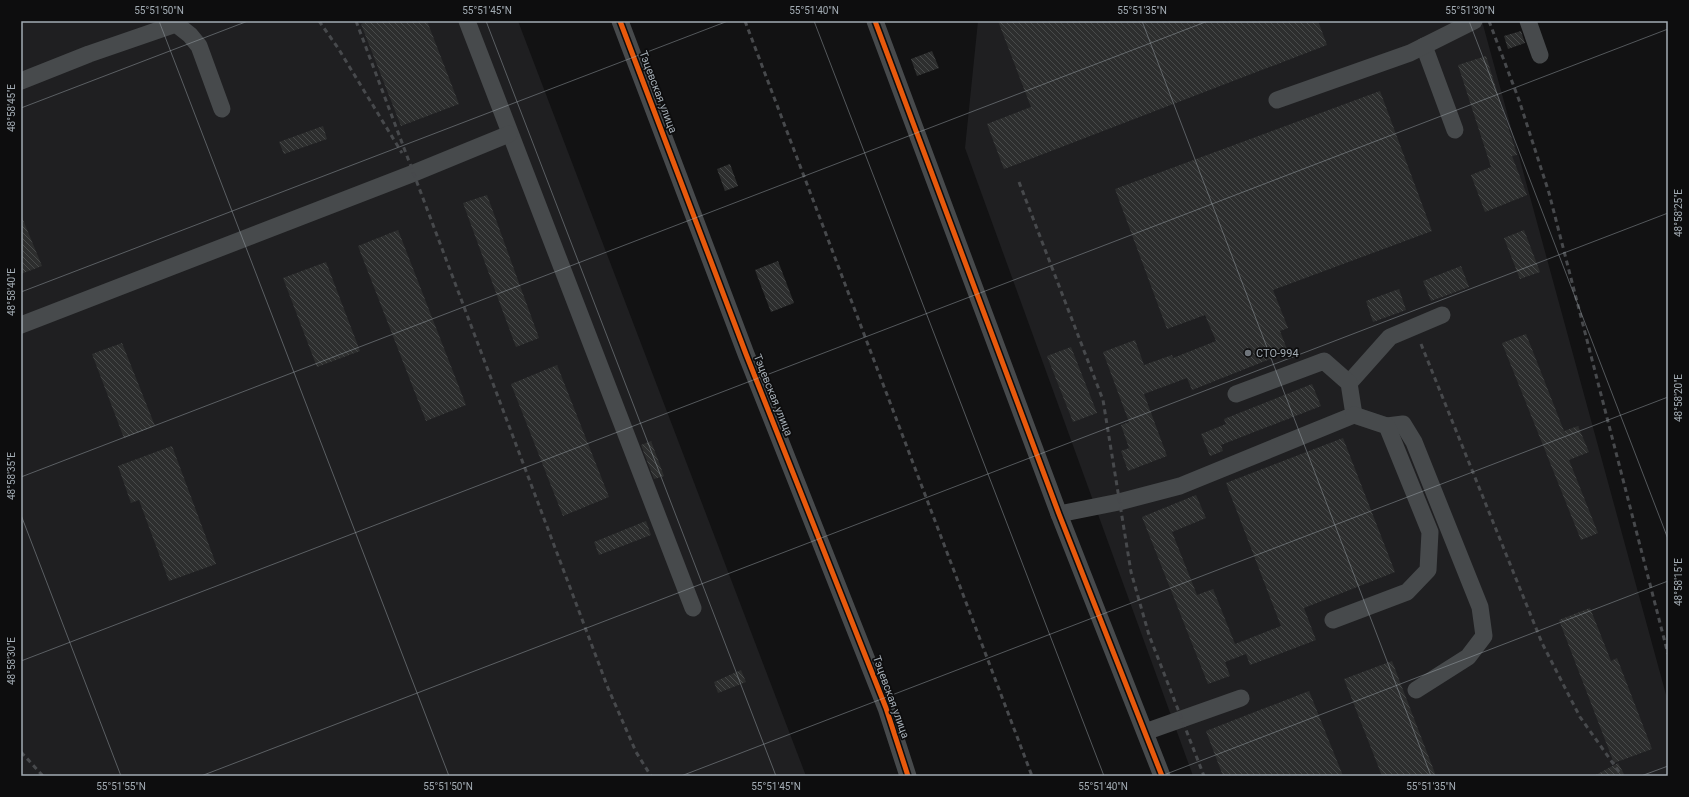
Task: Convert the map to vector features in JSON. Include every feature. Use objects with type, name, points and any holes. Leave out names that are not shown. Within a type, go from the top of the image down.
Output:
[{"type":"street","points":[[467,21],[694,608]]},
{"type":"street","name":"Тэцевская улица","points":[[620,21],[746,354],[886,708],[908,776]]},
{"type":"street","points":[[875,21],[1059,514],[1162,776]]},
{"type":"street","points":[[1277,100],[1410,53],[1474,21]]},
{"type":"street","points":[[1528,21],[1540,55]]},
{"type":"street","points":[[21,81],[89,54],[176,24],[190,35],[199,46],[222,109]]},
{"type":"street","points":[[1424,46],[1455,130]]},
{"type":"street","points":[[21,325],[510,134]]},
{"type":"street","points":[[1349,383],[1390,337],[1442,315]]},
{"type":"street","points":[[1236,394],[1324,361],[1349,383],[1354,415]]},
{"type":"street","points":[[1059,514],[1119,502],[1180,486],[1354,415],[1387,426],[1403,424],[1414,442],[1480,607],[1484,636],[1468,657],[1416,690]]},
{"type":"street","points":[[1333,620],[1407,592],[1428,570],[1430,532],[1387,426]]},
{"type":"street","points":[[1145,732],[1241,698]]},
{"type":"shaded area","points":[[21,21],[518,21],[806,776],[21,776]]},
{"type":"shaded area","points":[[978,21],[1482,21],[1668,702],[1668,776],[1193,776],[965,148]]},
{"type":"building","points":[[368,21],[427,21],[459,104],[401,126],[361,24]]},
{"type":"building","points":[[998,21],[1318,21],[1327,45],[1004,169],[987,124],[1031,107]]},
{"type":"building","points":[[1521,31],[1525,43],[1508,49],[1504,36]]},
{"type":"building","points":[[932,51],[939,68],[917,76],[911,59]]},
{"type":"building","points":[[1486,56],[1517,155],[1512,156],[1527,195],[1485,212],[1471,175],[1491,167],[1458,65]]},
{"type":"building","points":[[1380,91],[1432,231],[1273,290],[1288,328],[1280,331],[1288,352],[1192,390],[1187,378],[1144,394],[1167,456],[1128,471],[1121,451],[1129,448],[1121,425],[1129,422],[1103,352],[1135,340],[1144,365],[1172,355],[1173,358],[1216,341],[1205,315],[1167,329],[1115,189]]},
{"type":"building","points":[[323,126],[327,139],[284,154],[279,142]]},
{"type":"building","points":[[730,164],[738,186],[725,191],[717,169]]},
{"type":"building","points":[[487,195],[539,338],[516,347],[463,203]]},
{"type":"building","points":[[21,215],[42,266],[21,274]]},
{"type":"building","points":[[398,230],[466,405],[426,421],[358,246]]},
{"type":"building","points":[[1524,230],[1540,272],[1520,279],[1504,238]]},
{"type":"building","points":[[778,261],[794,303],[771,312],[755,270]]},
{"type":"building","points":[[326,262],[360,351],[317,367],[283,278]]},
{"type":"building","points":[[1461,266],[1469,287],[1431,301],[1423,281]]},
{"type":"building","points":[[1399,289],[1406,310],[1373,322],[1366,301]]},
{"type":"building","points":[[1526,334],[1564,431],[1578,426],[1589,452],[1569,460],[1598,533],[1581,540],[1502,343]]},
{"type":"building","points":[[122,343],[155,426],[124,438],[92,354]]},
{"type":"building","points":[[1071,347],[1097,413],[1073,422],[1047,356]]},
{"type":"building","points":[[557,365],[609,497],[563,516],[511,384]]},
{"type":"building","points":[[1312,384],[1321,406],[1221,445],[1223,451],[1210,456],[1201,434],[1226,424],[1224,419]]},
{"type":"building","points":[[1343,438],[1395,572],[1304,608],[1316,640],[1250,665],[1246,654],[1225,662],[1230,676],[1208,684],[1142,517],[1196,495],[1206,518],[1172,532],[1197,595],[1213,589],[1235,644],[1281,626],[1226,483]]},
{"type":"building","points":[[651,441],[664,476],[654,479],[641,445]]},
{"type":"building","points":[[172,446],[216,564],[169,581],[139,500],[131,503],[118,466]]},
{"type":"building","points":[[646,521],[651,535],[599,555],[594,542]]},
{"type":"building","points":[[1590,608],[1611,661],[1617,658],[1652,749],[1614,763],[1559,620]]},
{"type":"building","points":[[1392,661],[1436,776],[1382,776],[1344,679]]},
{"type":"building","points":[[741,670],[746,682],[718,693],[714,682]]},
{"type":"building","points":[[1309,691],[1343,776],[1223,776],[1206,731]]},
{"type":"building","points":[[1618,763],[1625,776],[1594,776]]},
{"type":"railway","points":[[319,21],[338,48],[402,153]]},
{"type":"railway","points":[[356,21],[608,688],[636,752],[651,776]]},
{"type":"railway","points":[[745,21],[1032,776]]},
{"type":"railway","points":[[1489,21],[1519,100],[1549,193],[1668,654]]},
{"type":"railway","points":[[1019,182],[1103,400],[1131,572],[1149,635],[1204,776]]},
{"type":"railway","points":[[1421,344],[1542,643],[1580,717],[1622,776]]},
{"type":"railway","points":[[21,752],[43,776]]},
{"type":"cycle path","points":[[620,21],[746,354],[886,708],[908,776]]},
{"type":"cycle path","points":[[875,21],[1059,514],[1162,776]]},
{"type":"place","name":"СТО-994","points":[[1248,353]]}]
